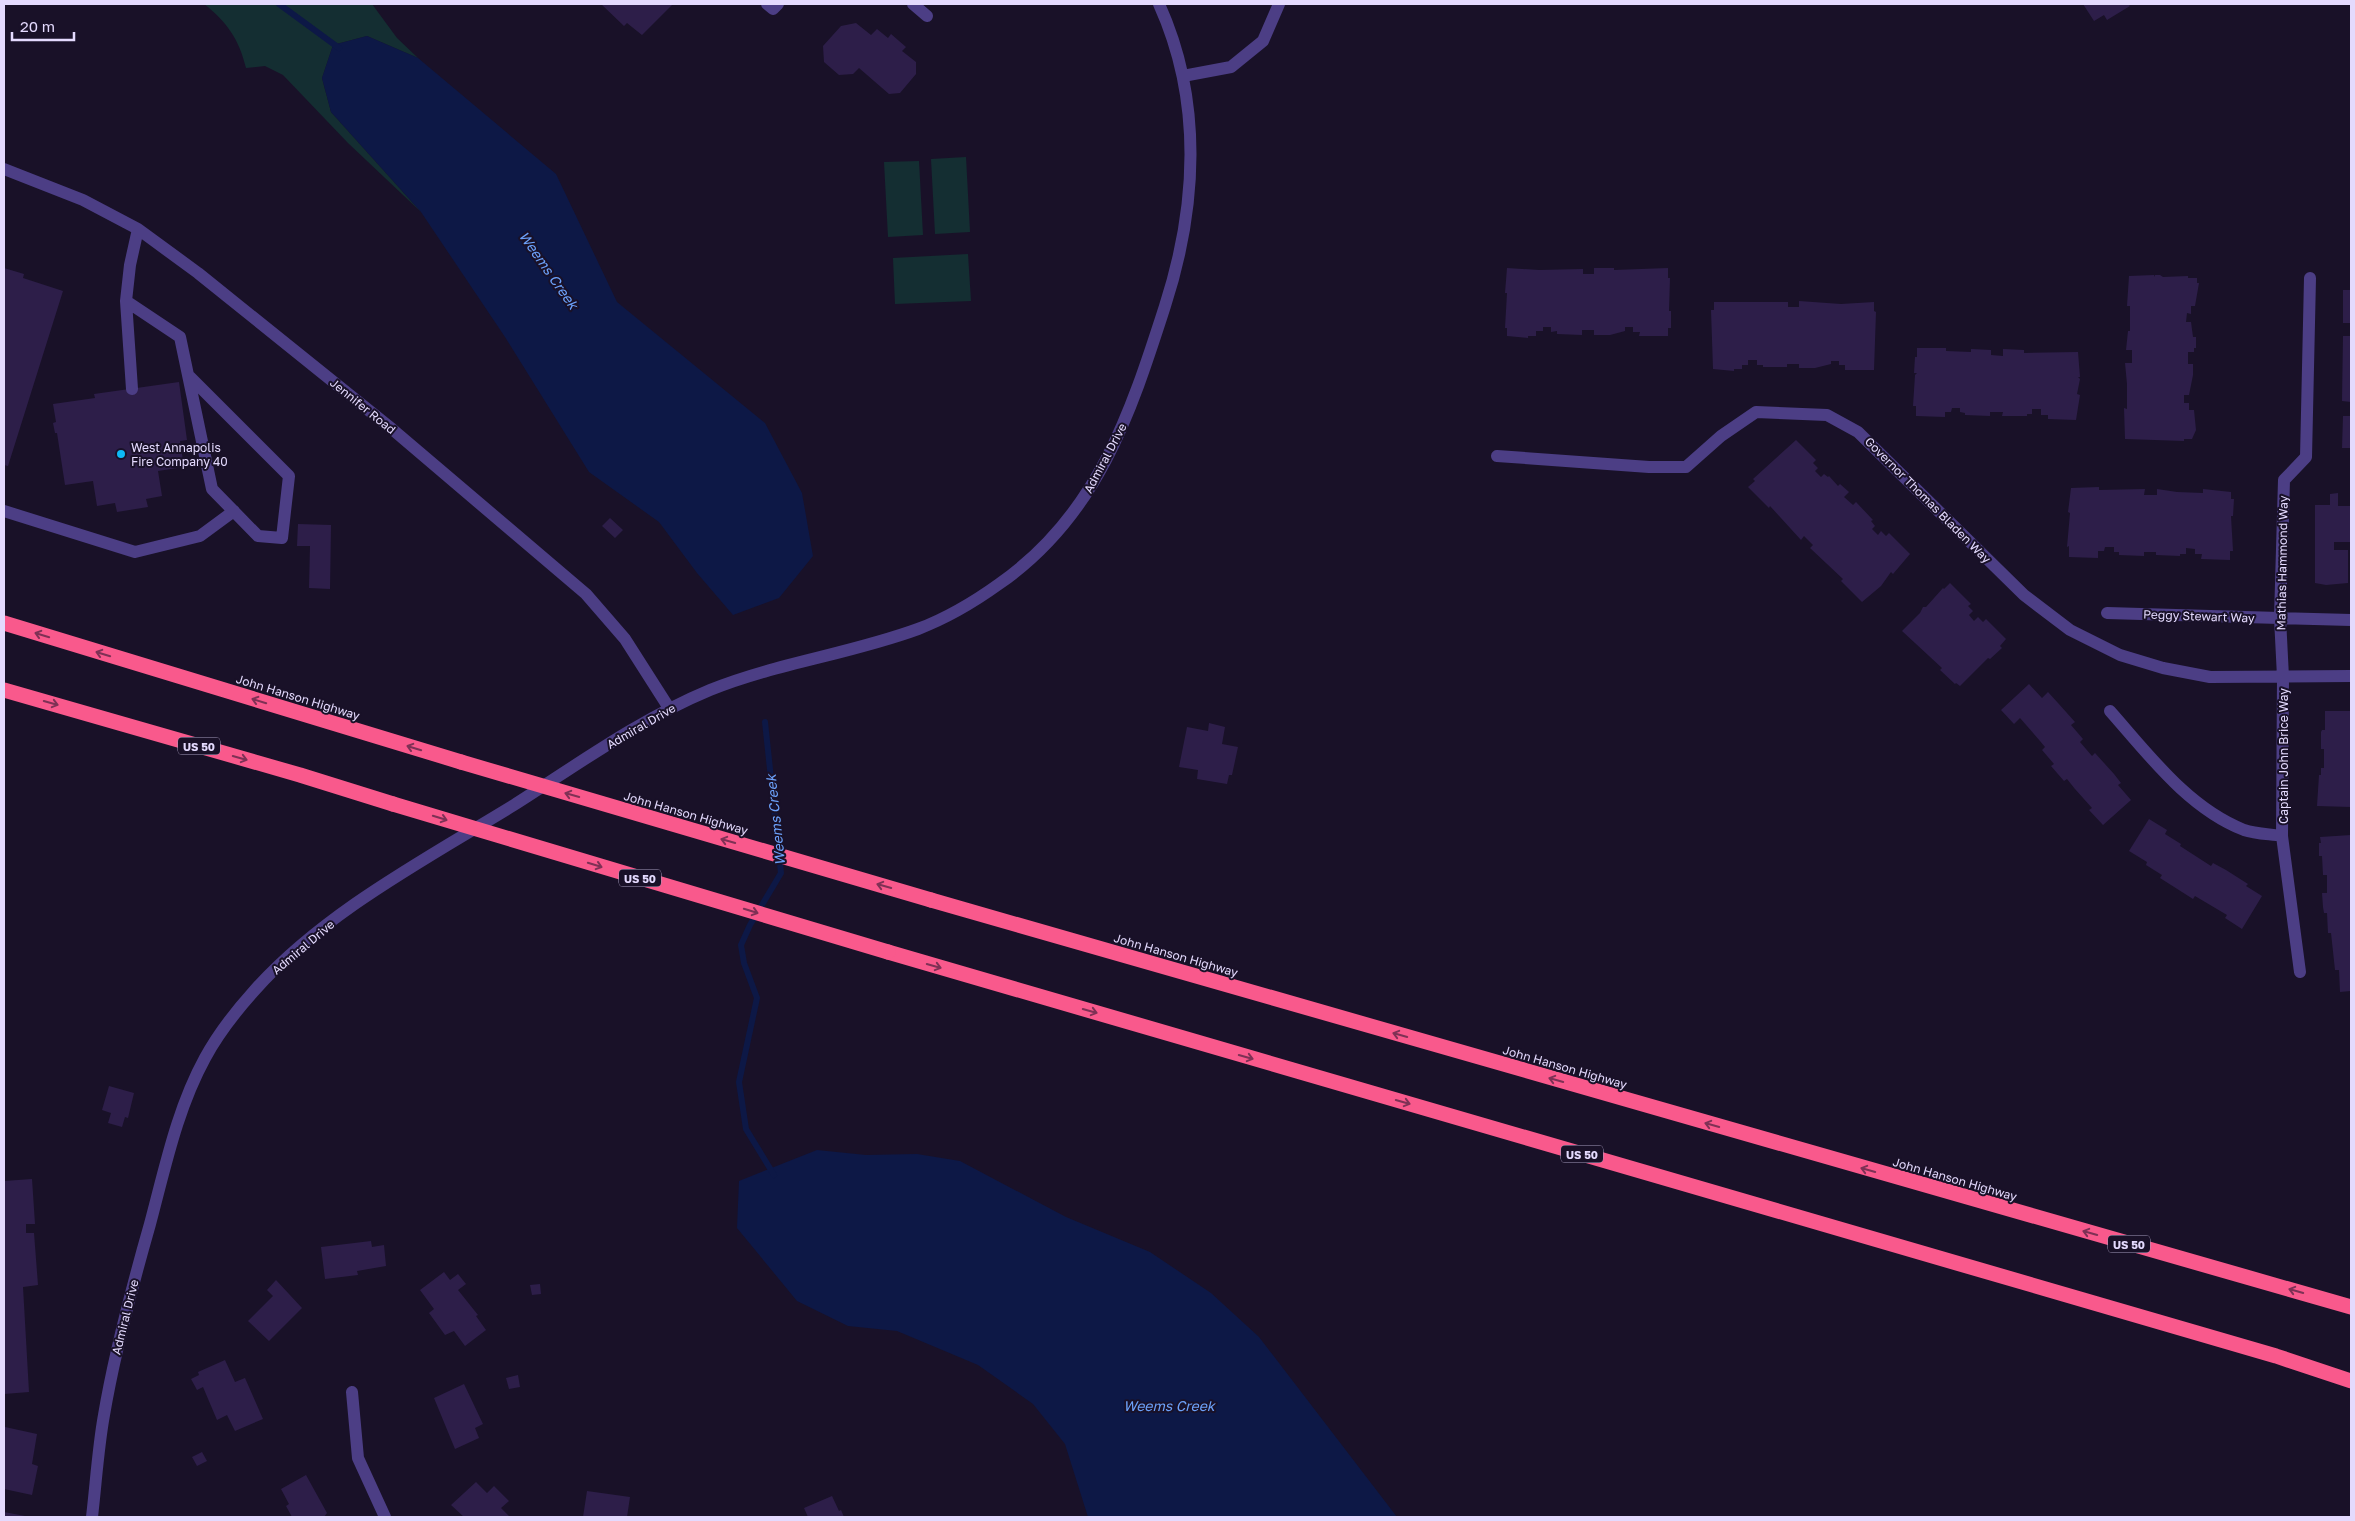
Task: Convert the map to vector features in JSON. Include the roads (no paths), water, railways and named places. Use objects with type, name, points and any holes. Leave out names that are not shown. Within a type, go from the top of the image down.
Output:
[{"type":"highway","name":"John Hanson Highway","points":[[4,624],[461,762],[931,900],[2349,1306]]},
{"type":"highway","name":"US 50","points":[[4,690],[300,775],[888,952],[2276,1356],[2351,1381]]},
{"type":"highway","points":[[2276,1356],[2351,1386]]},
{"type":"street","points":[[767,4],[773,9],[778,4]]},
{"type":"street","points":[[913,4],[927,16]]},
{"type":"street","name":"Admiral Drive","points":[[92,1517],[103,1421],[123,1320],[182,1112],[206,1057],[220,1033],[258,987],[279,966],[342,914],[396,878],[669,708],[744,677],[893,637],[945,617],[970,604],[1010,576],[1061,529],[1096,480],[1123,427],[1137,392],[1175,274],[1182,240],[1191,173],[1189,111],[1184,76],[1175,41],[1159,4]]},
{"type":"street","points":[[1184,76],[1231,67],[1263,41],[1279,4]]},
{"type":"street","name":"Jennifer Road","points":[[4,170],[83,200],[138,229],[198,273],[392,429],[559,570],[606,616],[626,639],[669,708]]},
{"type":"street","points":[[132,389],[126,301],[130,265],[138,229]]},
{"type":"street","name":"Mathias Hammond Way","points":[[2284,677],[2280,618],[2284,480],[2306,456],[2310,278]]},
{"type":"street","points":[[126,301],[180,337],[188,375],[212,489],[258,536],[282,538],[289,476],[188,375]]},
{"type":"street","name":"Governor Thomas Bladen Way","points":[[1497,456],[1649,467],[1686,467],[1721,436],[1756,412],[1827,415],[1858,432],[2024,596],[2070,630],[2120,655],[2163,668],[2210,677],[2351,676]]},
{"type":"street","points":[[4,511],[134,552],[200,536],[234,511]]},
{"type":"street","name":"Peggy Stewart Way","points":[[2107,613],[2351,620]]},
{"type":"street","name":"Captain John Brice Way","points":[[2284,677],[2282,836],[2300,972]]},
{"type":"street","name":"Captain John Brice Way","points":[[2110,712],[2172,779],[2204,808],[2245,830],[2282,836]]},
{"type":"street","points":[[352,1392],[358,1458],[385,1517]]},
{"type":"water","points":[[367,36],[418,58],[556,174],[617,302],[765,423],[802,493],[813,556],[779,598],[733,615],[697,573],[659,522],[589,472],[505,337],[421,212],[331,112],[322,78],[333,45]]},
{"type":"water","name":"Weems Creek","points":[[817,1150],[866,1155],[917,1154],[960,1161],[1066,1217],[1150,1252],[1211,1293],[1259,1337],[1397,1517],[1088,1517],[1065,1444],[1033,1404],[978,1365],[897,1331],[848,1326],[797,1301],[737,1228],[739,1181]]},
{"type":"waterway","name":"Weems Creek","points":[[279,4],[339,48]]},
{"type":"waterway","name":"Weems Creek","points":[[765,722],[781,873],[750,925],[741,945],[744,963],[757,998],[739,1082],[746,1129],[774,1175]]},
{"type":"place","name":"West Annapolis Fire Company 40","points":[[121,454]]}]
